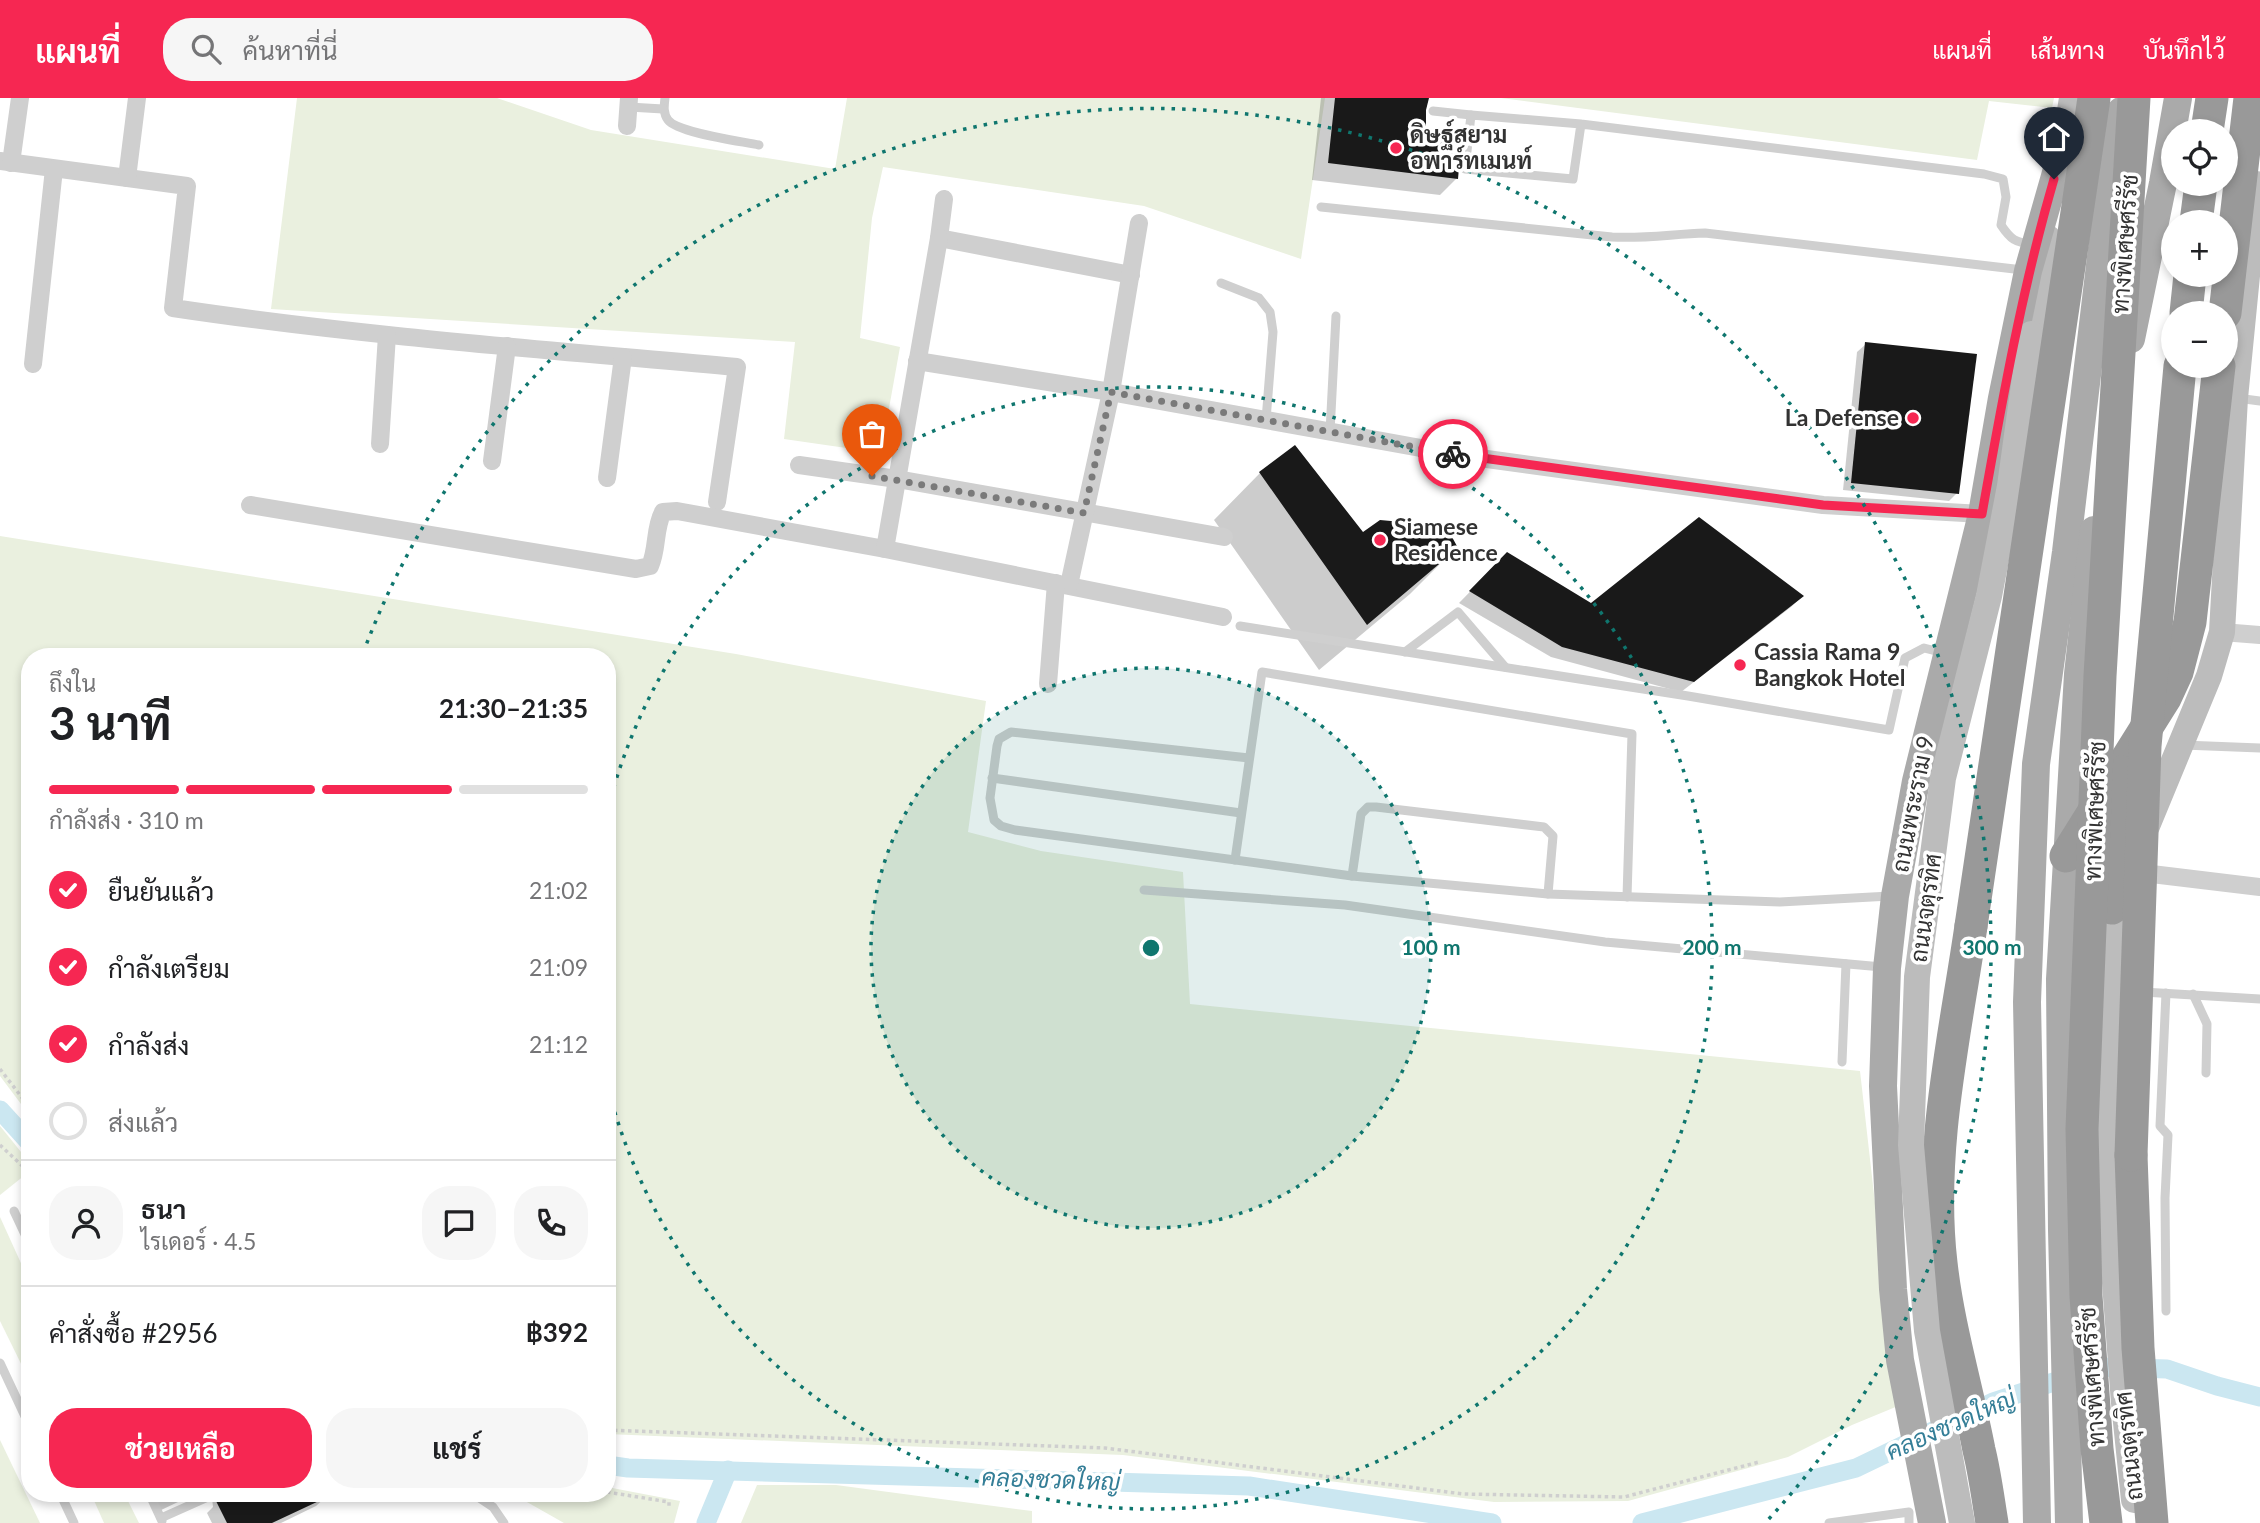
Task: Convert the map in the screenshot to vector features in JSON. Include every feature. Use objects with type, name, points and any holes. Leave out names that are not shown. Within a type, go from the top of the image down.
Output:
[{"type":"highway","points":[[1992,1523],[1941,1263],[1938,1188],[1945,1102],[2094,98]]},
{"type":"highway","name":"ทางพิเศษศรีรัช","points":[[2106,1523],[2096,1449],[2086,1296],[2082,1129],[2100,676],[2134,98]]},
{"type":"highway","points":[[2209,119],[2212,98]]},
{"type":"highway","points":[[2240,317],[2250,98]]},
{"type":"highway","name":"ทางพิเศษศรีรัช","points":[[2152,1523],[2138,1348],[2130,1155],[2145,746],[2179,378]]},
{"type":"highway","points":[[2066,856],[2165,698],[2177,672],[2190,622],[2218,378]]},
{"type":"highway","points":[[2112,908],[2122,766]]},
{"type":"main road","name":"ถนนพระราม 9","points":[[1923,1519],[1900,1360],[1892,1264],[1883,1086],[1887,968],[1895,896],[1916,780],[1982,514],[2002,398],[2031,258],[2067,134],[2072,98]]},
{"type":"main road","points":[[2037,1523],[2027,1002],[2036,764],[2066,552],[2115,139],[2123,98]]},
{"type":"main road","points":[[2069,1523],[2062,1230],[2060,979],[2078,674],[2097,507],[2178,98]]},
{"type":"main road","name":"ถนนจตุรทิศ","points":[[1962,1523],[1927,1331],[1912,1159],[1917,978],[1943,778],[1989,596],[2010,486],[2031,334],[2067,134]]},
{"type":"main road","points":[[2112,908],[2182,745],[2209,676],[2222,632],[2247,399],[2240,317],[2260,142]]},
{"type":"main road","points":[[2085,390],[2096,369],[2104,365],[2111,364],[2116,368],[2122,384]]},
{"type":"main road","points":[[1982,514],[2066,552]]},
{"type":"main road","name":"ถนนจตุรทิศ","points":[[2112,908],[2109,1203],[2124,1403],[2137,1523]]},
{"type":"street","points":[[20,98],[5,162],[187,186],[173,309],[387,335],[737,367],[717,502]]},
{"type":"street","points":[[127,178],[137,98]]},
{"type":"street","points":[[627,126],[629,103]]},
{"type":"street","points":[[33,364],[54,169]]},
{"type":"street","points":[[886,549],[944,199]]},
{"type":"street","points":[[1048,684],[1062,584],[1084,513],[1111,392],[1139,223]]},
{"type":"street","points":[[939,238],[1131,275]]},
{"type":"street","points":[[380,444],[387,335]]},
{"type":"street","points":[[492,461],[507,346]]},
{"type":"street","points":[[607,478],[623,357]]},
{"type":"street","points":[[917,361],[1111,392],[1465,456],[1809,503],[1982,514]]},
{"type":"street","points":[[799,465],[1224,537]]},
{"type":"street","points":[[250,505],[636,569],[650,566],[654,556],[657,524],[663,512],[677,511],[886,549],[1223,617]]},
{"type":"street","points":[[2222,632],[2260,635]]},
{"type":"street","points":[[2128,871],[2260,887]]},
{"type":"lane","points":[[664,98],[663,109],[668,121],[680,129],[759,145]]},
{"type":"lane","points":[[629,103],[663,109]]},
{"type":"lane","points":[[1433,111],[1581,124],[1984,174],[2003,179],[2006,197],[2001,225],[2008,236],[2031,258]]},
{"type":"lane","points":[[1471,115],[1465,169],[1573,179],[1581,124]]},
{"type":"lane","points":[[1321,207],[1612,237],[1643,239],[1663,234],[1705,233],[2031,258]]},
{"type":"lane","points":[[1221,283],[1259,298],[1270,312],[1273,332],[1266,420]]},
{"type":"lane","points":[[1330,432],[1336,316]]},
{"type":"lane","points":[[1405,652],[1458,612],[1506,667]]},
{"type":"lane","points":[[1240,626],[1889,730],[1905,658],[1924,648],[1946,654]]},
{"type":"lane","points":[[1234,860],[1262,672],[1632,734],[1627,897]]},
{"type":"lane","points":[[1249,758],[1011,732],[999,739],[990,798],[994,820],[1001,826],[1352,876],[1548,894],[1780,902],[1895,896]]},
{"type":"lane","points":[[2182,745],[2260,748]]},
{"type":"lane","points":[[992,778],[1241,813]]},
{"type":"lane","points":[[1352,876],[1361,814],[1368,807],[1376,807],[1544,827],[1553,835],[1548,894]]},
{"type":"lane","points":[[1144,890],[1345,905],[1605,942],[1887,968]]},
{"type":"lane","points":[[1842,1062],[1846,964]]},
{"type":"lane","points":[[2110,990],[2260,999]]},
{"type":"lane","points":[[2166,993],[2160,1126],[2168,1135],[2165,1198],[2166,1311]]},
{"type":"lane","points":[[2193,994],[2207,1024],[2206,1073]]},
{"type":"lane","points":[[14,1211],[21,1226]]},
{"type":"lane","points":[[0,1363],[21,1408]]},
{"type":"lane","points":[[65,1502],[74,1523]]},
{"type":"lane","points":[[153,1502],[162,1521],[199,1502]]},
{"type":"lane","points":[[486,1502],[493,1507],[504,1523]]},
{"type":"lane","points":[[1829,1523],[1861,1521],[1909,1512],[1923,1519]]},
{"type":"path","points":[[0,1069],[21,1096]]},
{"type":"path","points":[[0,1145],[21,1164]]},
{"type":"path","points":[[616,1430],[1105,1448],[1463,1494],[1624,1497],[1759,1462]]},
{"type":"path","points":[[616,1493],[669,1502],[669,1508]]},
{"type":"green space","points":[[297,98],[497,98],[591,130],[835,169],[847,98],[1325,98],[1301,259],[1144,206],[883,167],[872,218],[860,338],[900,347],[881,453],[784,439],[795,342],[271,309]]},
{"type":"green space","points":[[1501,98],[2054,98],[2052,108],[1989,101],[1977,160]]},
{"type":"green space","points":[[0,536],[736,654],[986,701],[968,832],[1041,851],[1183,872],[1190,1004],[1860,1071],[1898,1406],[1852,1425],[1788,1457],[1628,1501],[1494,1502],[1123,1455],[616,1434],[616,648],[21,648],[21,1104],[0,1076]]},
{"type":"green space","points":[[0,1126],[21,1152],[21,1178],[0,1195]]},
{"type":"green space","points":[[0,1217],[21,1263],[21,1364],[0,1321]]},
{"type":"green space","points":[[0,1440],[21,1484],[21,1502],[30,1502],[40,1523],[0,1523]]},
{"type":"green space","points":[[757,1485],[836,1485],[1032,1511],[1032,1523],[741,1523]]},
{"type":"green space","points":[[616,1489],[680,1501],[674,1523],[564,1523],[527,1502],[616,1502]]},
{"type":"green space","points":[[95,1502],[128,1502],[139,1523],[104,1523]]},
{"type":"building","name":"ดิษฐ์สยาม อพาร์ทเมนท์","points":[[1335,98],[1429,98],[1426,129],[1462,133],[1458,179],[1328,163]]},
{"type":"building","name":"La Defense","points":[[1865,342],[1977,354],[1959,494],[1851,483]]},
{"type":"building","name":"Siamese Residence","points":[[1295,445],[1363,532],[1380,520],[1446,526],[1458,548],[1367,625],[1259,472]]},
{"type":"building","points":[[1699,517],[1804,596],[1694,682],[1562,647],[1469,591],[1507,552],[1591,603]]},
{"type":"building","points":[[216,1502],[317,1502],[272,1523],[227,1523]]},
{"type":"waterway","name":"คลองชวดใหญ่","points":[[0,1110],[21,1133]]},
{"type":"waterway","name":"คลองชวดใหญ่","points":[[1642,1523],[1856,1468],[1993,1402],[2099,1367],[2167,1369],[2260,1397]]},
{"type":"waterway","name":"คลองชวดใหญ่","points":[[616,1466],[1249,1486],[1492,1523]]},
{"type":"waterway","points":[[706,1523],[728,1470]]},
{"type":"way so far","points":[[872,476],[1084,513],[1111,392],[1453,454]]},
{"type":"place","name":"ดิษฐ์สยาม อพาร์ทเมนท์","points":[[1396,148]]},
{"type":"place","name":"La Defense","points":[[1913,418]]},
{"type":"place","name":"Siamese Residence","points":[[1380,540]]},
{"type":"place","name":"Cassia Rama 9 Bangkok Hotel","points":[[1740,665]]},
{"type":"route","points":[[1453,454],[1823,505],[1982,514],[2028,271],[2054,179]]}]
